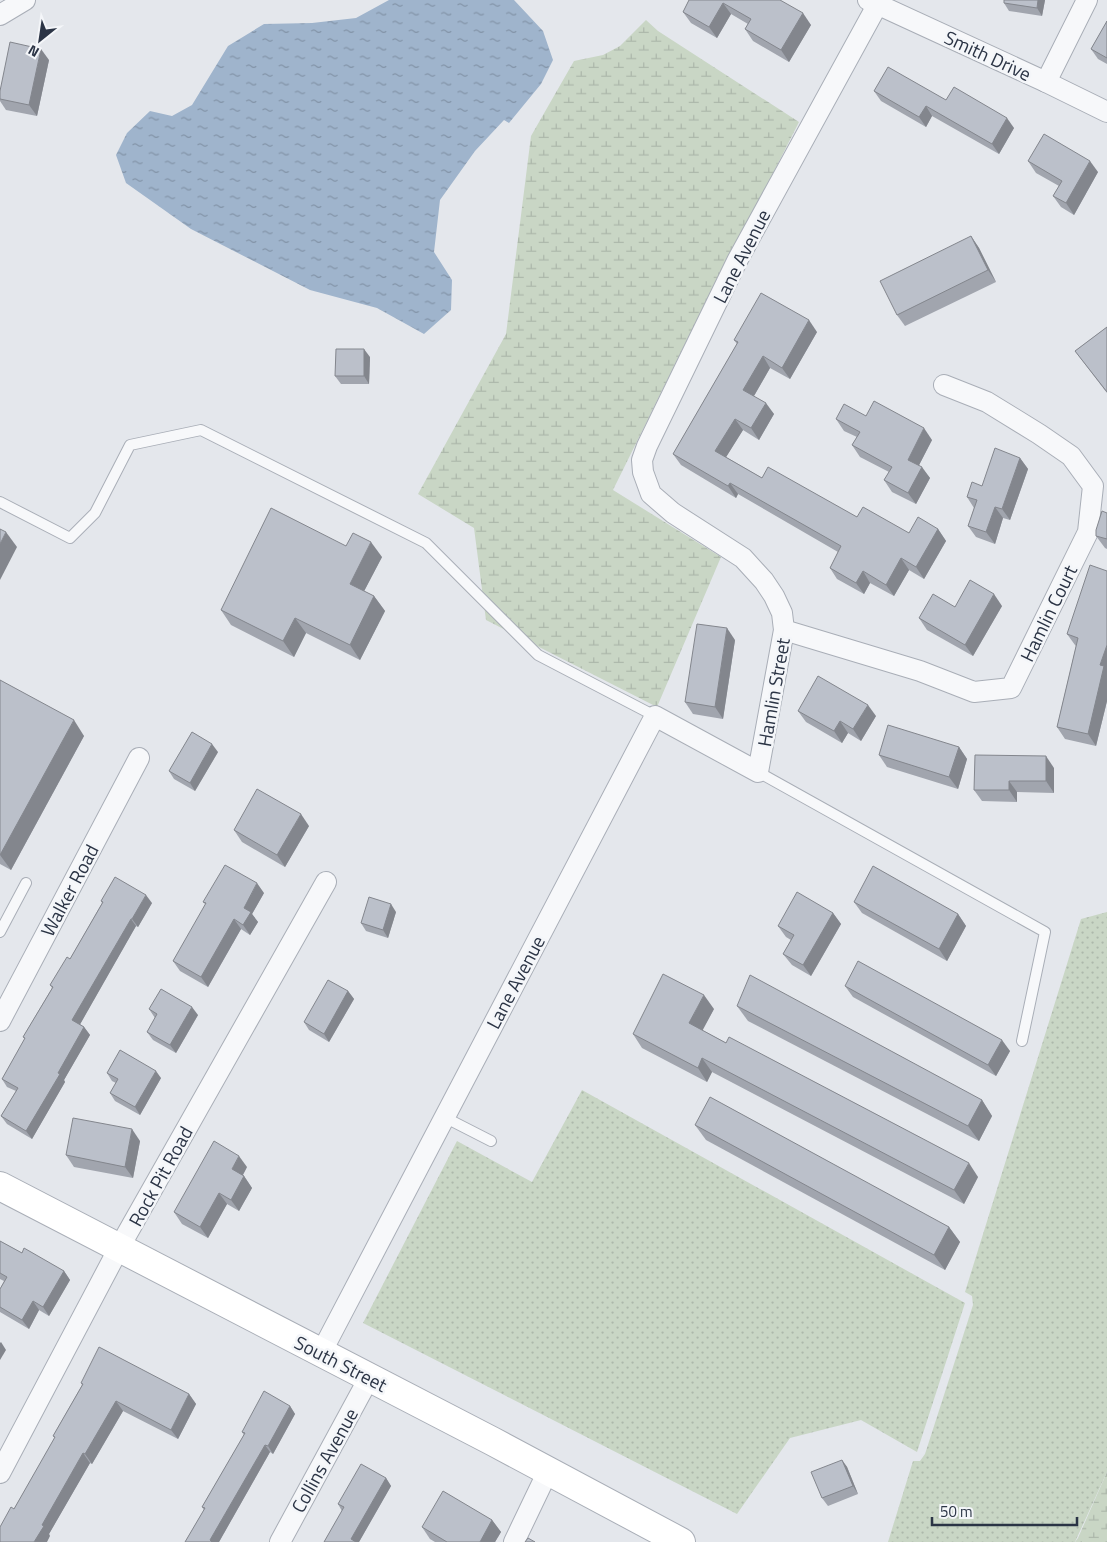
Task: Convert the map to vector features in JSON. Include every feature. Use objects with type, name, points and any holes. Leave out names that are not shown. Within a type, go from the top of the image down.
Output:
[{"type":"main road","name":"South Street","points":[[0,1186],[548,1471],[680,1542]]},
{"type":"street","points":[[0,15],[25,0]]},
{"type":"street","points":[[1046,82],[1087,0]]},
{"type":"street","name":"Smith Drive","points":[[875,2],[1107,112]]},
{"type":"street","name":"Lane Avenue","points":[[673,513],[654,498],[646,484],[642,460],[647,446],[737,261],[875,2]]},
{"type":"street","name":"Hamlin Court","points":[[784,630],[920,671],[974,692],[1011,688],[1088,532],[1093,486],[1070,456],[1040,434],[987,402],[944,385]]},
{"type":"street","name":"Hamlin Street","points":[[673,513],[743,558],[764,581],[774,596],[782,614],[784,630],[758,772]]},
{"type":"street","points":[[655,716],[758,772]]},
{"type":"street","name":"Lane Avenue","points":[[321,1353],[655,716]]},
{"type":"street","name":"Walker Road","points":[[0,1021],[139,758]]},
{"type":"street","name":"Rock Pit Road","points":[[0,1473],[119,1248],[326,882]]},
{"type":"street","name":"Collins Avenue","points":[[280,1542],[369,1378]]},
{"type":"street","points":[[514,1542],[548,1471]]},
{"type":"lane","points":[[0,502],[70,538],[94,514],[130,445],[201,430],[426,543],[538,655],[655,716]]},
{"type":"lane","points":[[758,772],[1045,932],[1022,1041]]},
{"type":"lane","points":[[0,932],[26,883]]},
{"type":"lane","points":[[444,1117],[491,1141]]},
{"type":"green space","points":[[646,20],[658,31],[799,122],[728,257],[613,490],[721,557],[657,707],[486,620],[474,528],[418,494],[506,334],[531,136],[574,61],[603,55],[620,46]]},
{"type":"green space","points":[[1107,912],[1107,1472],[1075,1542],[888,1542],[913,1461],[920,1461],[925,1454],[973,1305],[972,1296],[965,1292],[1081,919]]},
{"type":"green space","points":[[582,1090],[965,1303],[917,1452],[861,1420],[790,1438],[737,1514],[363,1323],[457,1141],[532,1182]]},
{"type":"green space","points":[[1107,1472],[1107,1542],[1075,1542],[1078,1538]]},
{"type":"water","points":[[389,0],[514,0],[543,31],[553,60],[541,84],[509,123],[504,120],[475,151],[440,200],[434,252],[452,280],[451,310],[424,334],[377,308],[310,290],[191,229],[126,183],[116,155],[127,133],[150,111],[172,116],[192,105],[228,46],[264,24],[312,23],[356,18]]},
{"type":"building","points":[[689,0],[780,0],[803,13],[781,50],[745,29],[751,19],[723,3],[709,27],[683,12]]},
{"type":"building","points":[[1004,0],[1038,0],[1037,8],[1004,3]]},
{"type":"building","points":[[1107,21],[1107,58],[1091,49]]},
{"type":"building","points":[[10,42],[41,49],[29,105],[0,99]]},
{"type":"building","points":[[888,67],[946,100],[954,87],[1007,118],[992,144],[926,106],[919,117],[874,91]]},
{"type":"building","points":[[1044,134],[1090,161],[1066,203],[1053,196],[1062,181],[1028,161]]},
{"type":"building","points":[[971,236],[988,270],[897,315],[880,281]]},
{"type":"building","points":[[761,293],[809,320],[782,368],[763,356],[743,390],[766,403],[751,428],[735,419],[715,451],[762,478],[768,467],[857,517],[863,507],[909,533],[918,517],[938,529],[916,567],[901,558],[886,585],[863,571],[856,583],[830,568],[841,546],[730,483],[728,486],[673,454],[738,342],[734,340]]},
{"type":"building","points":[[1107,327],[1107,392],[1075,351]]},
{"type":"building","points":[[336,349],[364,349],[364,376],[335,376]]},
{"type":"building","points":[[874,401],[924,428],[908,460],[922,467],[908,493],[884,480],[892,467],[852,445],[860,432],[836,419],[844,404],[866,416]]},
{"type":"building","points":[[995,448],[1020,458],[1002,509],[995,507],[986,532],[968,526],[977,500],[967,497],[972,482],[982,486]]},
{"type":"building","points":[[271,508],[346,546],[353,533],[371,542],[350,584],[374,596],[350,645],[295,618],[283,641],[221,610]]},
{"type":"building","points":[[1102,511],[1107,513],[1107,539],[1096,536]]},
{"type":"building","points":[[0,529],[6,532],[0,544]]},
{"type":"building","points":[[1090,565],[1107,571],[1107,645],[1100,665],[1104,666],[1088,734],[1057,727],[1078,638],[1067,634]]},
{"type":"building","points":[[970,580],[994,594],[965,645],[919,618],[933,594],[955,607]]},
{"type":"building","points":[[697,624],[727,628],[715,707],[685,702]]},
{"type":"building","points":[[818,676],[868,705],[853,729],[840,721],[834,731],[798,711]]},
{"type":"building","points":[[0,680],[74,720],[0,855]]},
{"type":"building","points":[[888,725],[959,747],[949,777],[879,755]]},
{"type":"building","points":[[192,732],[212,744],[190,783],[169,771]]},
{"type":"building","points":[[975,755],[1046,756],[1046,781],[1009,781],[1009,790],[974,790]]},
{"type":"building","points":[[257,789],[301,814],[277,855],[234,830]]},
{"type":"building","points":[[225,865],[257,883],[244,908],[251,912],[243,925],[234,919],[201,977],[173,961],[206,903],[203,902]]},
{"type":"building","points":[[873,866],[958,914],[939,949],[854,902]]},
{"type":"building","points":[[115,877],[146,895],[72,1020],[84,1027],[58,1073],[60,1074],[26,1131],[1,1116],[18,1088],[2,1079],[25,1038],[23,1037],[53,987],[50,985],[67,957],[70,959],[103,902],[101,901]]},
{"type":"building","points":[[797,892],[833,913],[803,965],[783,954],[794,935],[778,926]]},
{"type":"building","points":[[369,897],[391,904],[383,930],[361,923]]},
{"type":"building","points":[[858,961],[1002,1040],[988,1065],[845,986]]},
{"type":"building","points":[[663,974],[704,995],[689,1023],[726,1043],[729,1037],[969,1163],[954,1190],[702,1058],[698,1068],[633,1034]]},
{"type":"building","points":[[750,975],[982,1100],[968,1126],[737,1006]]},
{"type":"building","points":[[328,980],[348,991],[324,1034],[304,1022]]},
{"type":"building","points":[[161,989],[192,1007],[170,1045],[147,1032],[157,1014],[149,1009]]},
{"type":"building","points":[[120,1050],[156,1071],[135,1107],[110,1093],[118,1079],[107,1073]]},
{"type":"building","points":[[710,1097],[949,1227],[934,1255],[695,1125]]},
{"type":"building","points":[[73,1118],[132,1129],[125,1167],[66,1155]]},
{"type":"building","points":[[214,1141],[239,1156],[232,1169],[244,1176],[231,1200],[219,1193],[200,1227],[174,1212]]},
{"type":"building","points":[[0,1241],[22,1253],[24,1248],[64,1271],[43,1307],[33,1301],[22,1320],[0,1307],[0,1289],[7,1277],[0,1273]]},
{"type":"building","points":[[99,1347],[189,1394],[171,1430],[116,1401],[85,1454],[83,1453],[34,1542],[0,1542],[0,1527],[11,1507],[14,1509],[55,1437],[53,1436],[83,1384],[81,1383]]},
{"type":"building","points":[[264,1391],[290,1406],[268,1446],[265,1445],[210,1540],[212,1542],[185,1542],[205,1508],[202,1507],[245,1433],[242,1432]]},
{"type":"building","points":[[842,1460],[853,1486],[822,1498],[811,1472]]},
{"type":"building","points":[[361,1464],[386,1478],[351,1539],[356,1542],[324,1542],[344,1507],[338,1504]]},
{"type":"building","points":[[443,1491],[492,1520],[480,1542],[447,1542],[422,1527]]},
{"type":"building","points":[[528,1538],[535,1542],[525,1542]]}]
